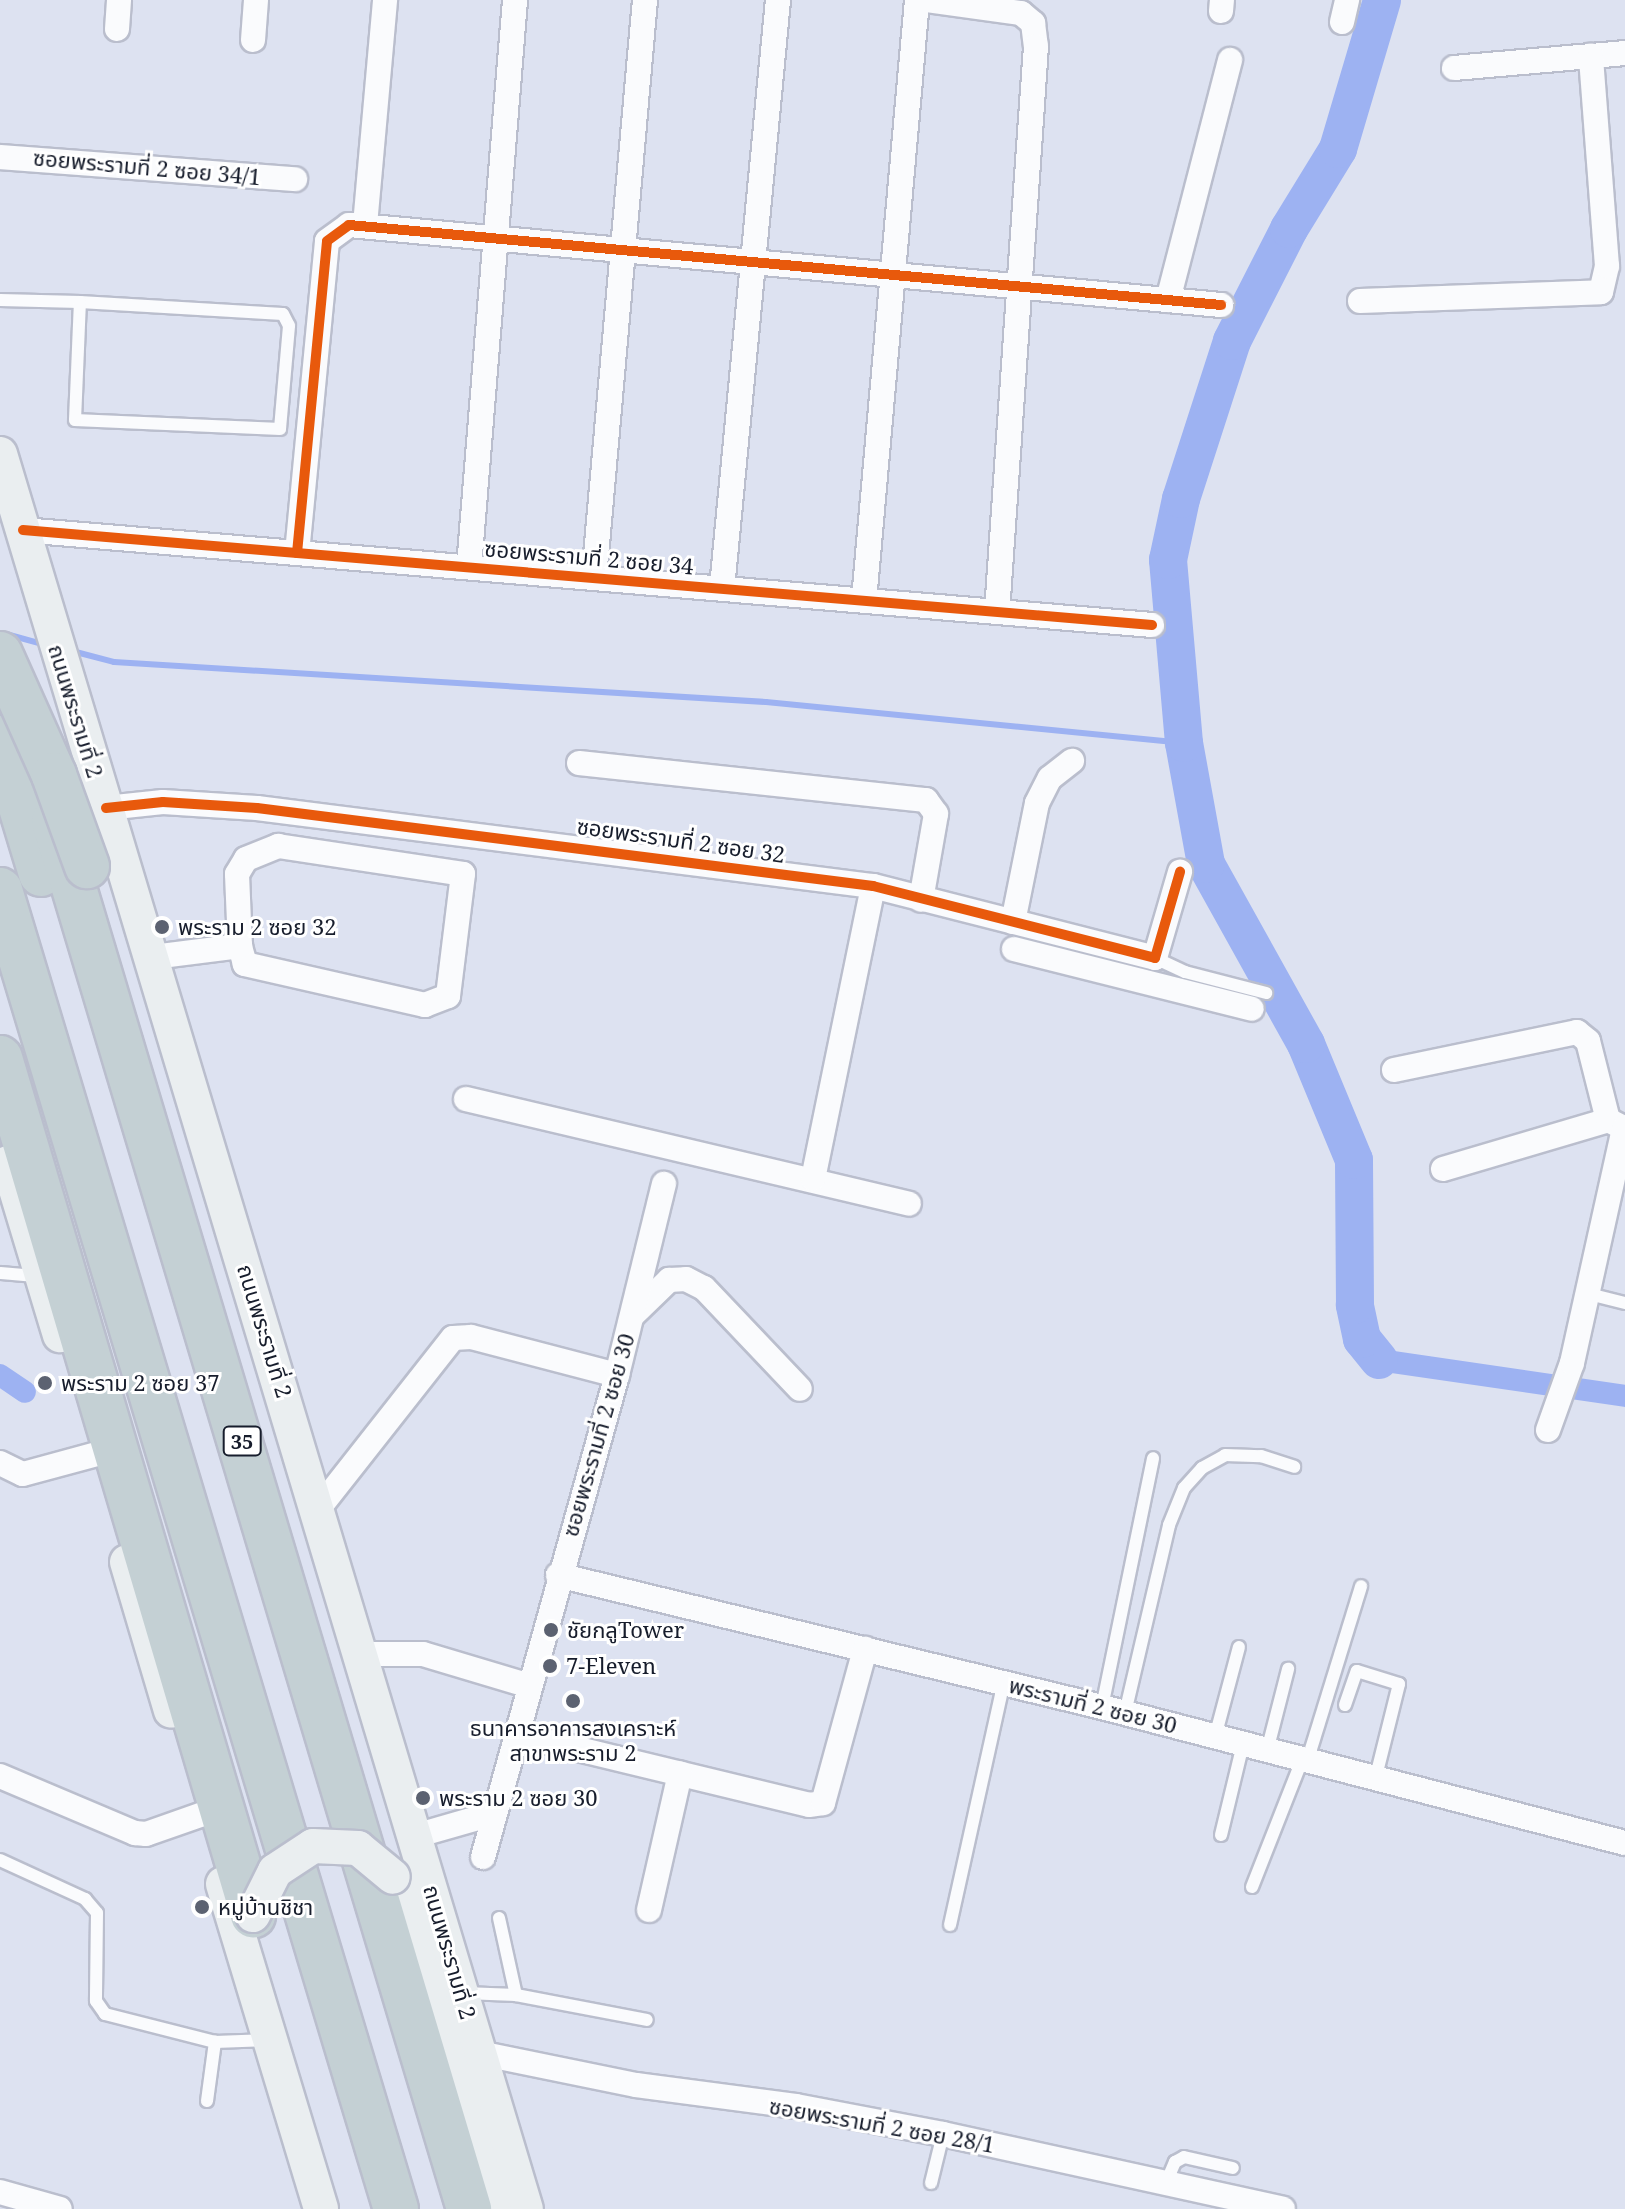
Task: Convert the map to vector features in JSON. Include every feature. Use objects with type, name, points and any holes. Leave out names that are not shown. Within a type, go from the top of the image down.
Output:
[{"type":"highway","points":[[4,654],[84,855],[393,1877]]},
{"type":"highway","name":"35","points":[[4,654],[87,944],[227,1391],[469,2209]]},
{"type":"highway","points":[[0,738],[441,2209]]},
{"type":"highway","points":[[0,890],[396,2209]]},
{"type":"highway","points":[[0,929],[384,2209]]},
{"type":"highway","points":[[0,1058],[253,1915]]},
{"type":"main road","name":"ถนนพระรามที่ 2","points":[[0,454],[319,1508],[526,2209]]},
{"type":"main road","points":[[0,1135],[321,2209]]},
{"type":"main road","points":[[342,2209],[253,1915],[275,1871],[313,1846],[358,1848],[393,1877],[493,2209]]},
{"type":"street","points":[[117,29],[119,0]]},
{"type":"street","points":[[253,40],[256,0]]},
{"type":"street","points":[[365,225],[385,0]]},
{"type":"street","points":[[469,567],[515,0]]},
{"type":"street","points":[[594,578],[645,0]]},
{"type":"street","points":[[722,588],[756,263],[778,0]]},
{"type":"street","points":[[864,600],[917,0]]},
{"type":"street","points":[[927,0],[1021,13],[1033,23],[1036,46],[997,612]]},
{"type":"street","points":[[1454,68],[1625,53]]},
{"type":"street","points":[[1360,301],[1601,292],[1607,266],[1591,56]]},
{"type":"street","points":[[1168,300],[1230,60]]},
{"type":"street","name":"ซอยพระรามที่ 2 ซอย 34/1","points":[[0,157],[295,179]]},
{"type":"street","points":[[297,553],[327,241],[349,225],[1221,305]]},
{"type":"street","name":"ซอยพระรามที่ 2 ซอย 34","points":[[23,530],[1152,625]]},
{"type":"street","points":[[1013,922],[1037,803],[1050,778],[1072,761]]},
{"type":"street","points":[[579,763],[926,800],[936,814],[921,900]]},
{"type":"street","name":"ซอยพระรามที่ 2 ซอย 32","points":[[106,808],[163,802],[257,808],[873,886],[1155,958]]},
{"type":"street","points":[[278,846],[463,874],[454,978],[440,1002],[425,1005],[249,965],[243,961],[240,946],[237,874],[246,859],[278,846]]},
{"type":"street","points":[[1155,958],[1180,872]]},
{"type":"street","points":[[813,1179],[873,886]]},
{"type":"street","points":[[153,957],[240,946]]},
{"type":"street","points":[[1014,949],[1117,975],[1259,1001]]},
{"type":"street","points":[[1117,975],[1125,949]]},
{"type":"street","points":[[1394,1070],[1577,1032],[1588,1041],[1619,1125],[1621,1160],[1572,1363],[1548,1430]]},
{"type":"street","points":[[466,1099],[909,1204]]},
{"type":"street","points":[[1443,1169],[1619,1125]]},
{"type":"street","name":"ซอยพระรามที่ 2 ซอย 30","points":[[483,1857],[527,1685],[617,1375],[664,1184]]},
{"type":"street","points":[[632,1316],[669,1280],[686,1279],[704,1288],[800,1389]]},
{"type":"street","points":[[319,1508],[453,1338],[471,1337],[617,1375]]},
{"type":"street","points":[[0,1463],[23,1474],[97,1454]]},
{"type":"street","name":"พระรามที่ 2 ซอย 30","points":[[558,1575],[1004,1682],[1625,1843]]},
{"type":"street","points":[[516,1734],[809,1805],[823,1803],[865,1649]]},
{"type":"street","points":[[362,1654],[423,1654],[527,1685]]},
{"type":"street","points":[[649,1910],[680,1773]]},
{"type":"street","points":[[0,1776],[135,1833],[146,1834],[203,1814]]},
{"type":"street","points":[[415,1836],[495,1813]]},
{"type":"street","name":"ซอยพระรามที่ 2 ซอย 28/1","points":[[479,2053],[636,2085],[796,2106],[943,2134],[1283,2209]]},
{"type":"street","points":[[0,2192],[60,2209]]},
{"type":"lane","points":[[0,300],[80,302],[283,314],[289,326],[280,429],[75,420],[80,302]]},
{"type":"lane","points":[[1155,958],[1259,1001]]},
{"type":"lane","points":[[0,1273],[41,1276]]},
{"type":"lane","points":[[1589,1294],[1625,1303]]},
{"type":"lane","points":[[1113,1710],[1169,1525],[1184,1488],[1202,1468],[1225,1455],[1261,1456],[1294,1467]]},
{"type":"lane","points":[[1113,1710],[1153,1458]]},
{"type":"lane","points":[[1252,1887],[1305,1761],[1361,1586]]},
{"type":"lane","points":[[1215,1737],[1239,1647]]},
{"type":"lane","points":[[1267,1751],[1288,1669]]},
{"type":"lane","points":[[1345,1705],[1357,1671],[1399,1684],[1375,1780]]},
{"type":"lane","points":[[950,1925],[1004,1682]]},
{"type":"lane","points":[[1221,1835],[1243,1744]]},
{"type":"lane","points":[[0,1860],[85,1899],[97,1913],[96,2001],[105,2014],[215,2042],[269,2040]]},
{"type":"lane","points":[[499,1918],[516,1995]]},
{"type":"lane","points":[[462,1993],[516,1995],[647,2020]]},
{"type":"lane","points":[[207,2101],[215,2042]]},
{"type":"lane","points":[[931,2183],[943,2134]]},
{"type":"lane","points":[[1166,2183],[1179,2158],[1233,2168]]},
{"type":"waterway","points":[[1379,1360],[1362,1339],[1355,1305],[1354,1160],[1306,1044],[1206,864],[1184,743],[1168,560],[1181,499],[1232,341],[1289,229],[1338,149],[1382,0]]},
{"type":"waterway","points":[[6,634],[46,645]]},
{"type":"waterway","points":[[72,651],[114,662],[766,702],[1184,743]]},
{"type":"waterway","points":[[1379,1360],[1625,1396]]},
{"type":"waterway","points":[[0,1375],[25,1392]]},
{"type":"cycle path","points":[[297,553],[327,241],[349,225],[1221,305]]},
{"type":"cycle path","points":[[23,530],[1152,625]]},
{"type":"cycle path","points":[[106,808],[163,802],[257,808],[873,886],[1155,958],[1180,872]]},
{"type":"place","name":"พระราม 2 ซอย 32","points":[[162,927]]},
{"type":"place","name":"พระราม 2 ซอย 37","points":[[45,1383]]},
{"type":"place","name":"ชัยกลูTower","points":[[551,1630]]},
{"type":"place","name":"7-Eleven","points":[[550,1666]]},
{"type":"place","name":"ธนาคารอาคารสงเคราะห์ สาขาพระราม 2","points":[[573,1701]]},
{"type":"place","name":"พระราม 2 ซอย 30","points":[[423,1798]]},
{"type":"place","name":"หมู่บ้านชิชา","points":[[202,1907]]}]
